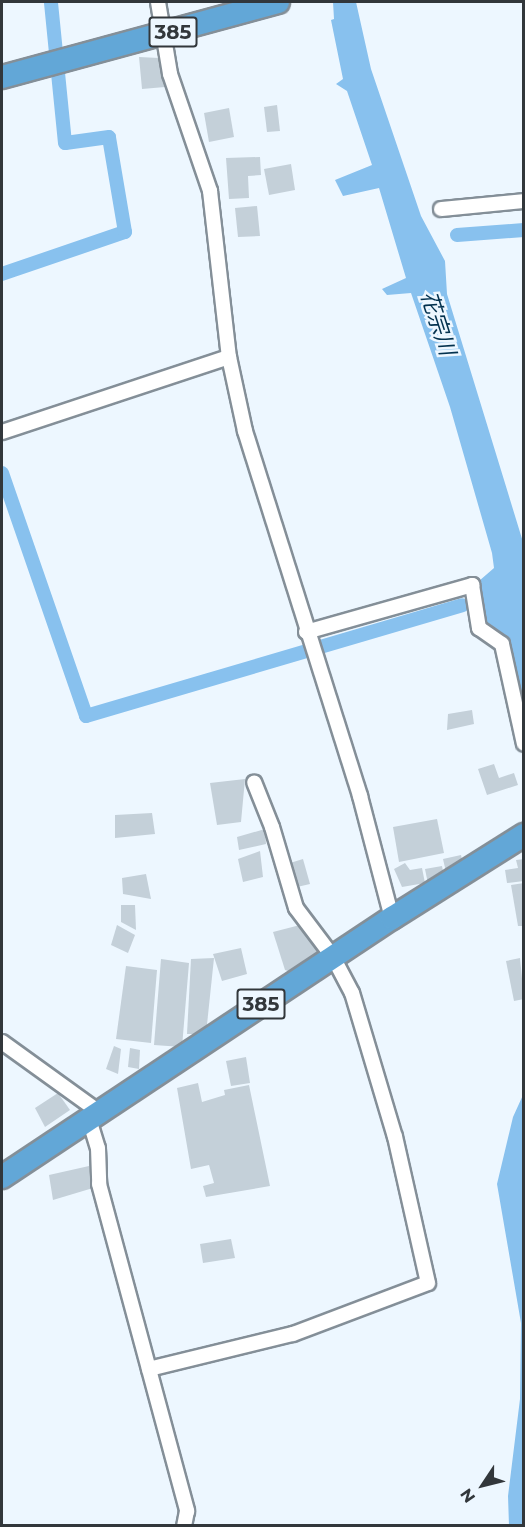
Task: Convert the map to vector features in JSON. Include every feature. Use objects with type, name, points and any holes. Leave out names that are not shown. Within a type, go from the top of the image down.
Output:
[{"type":"highway","name":"385","points":[[2,77],[278,2]]},
{"type":"highway","name":"385","points":[[2,1177],[392,918],[524,835]]},
{"type":"street","points":[[158,2],[170,74],[210,191],[229,357],[254,464],[312,654],[360,796],[392,918]]},
{"type":"street","points":[[441,209],[524,201]]},
{"type":"street","points":[[2,432],[229,357]]},
{"type":"street","points":[[307,635],[472,585],[478,628],[502,644],[524,744]]},
{"type":"street","points":[[149,1369],[293,1334],[428,1283],[373,1056],[366,1044],[352,993],[333,957],[296,908],[272,827],[254,782]]},
{"type":"street","points":[[2,1042],[94,1116],[99,1184],[187,1511],[184,1526]]},
{"type":"water","name":"花宗川","points":[[333,2],[356,2],[371,69],[421,216],[445,261],[447,294],[523,542],[523,729],[505,642],[484,628],[479,581],[494,568],[492,553],[450,407],[411,293],[387,295],[382,289],[406,278],[379,188],[343,196],[335,180],[372,165],[347,91],[336,84],[343,79],[331,20],[334,19]]},
{"type":"water","points":[[523,1095],[524,1525],[509,1526],[508,1496],[520,1399],[521,1323],[497,1184],[513,1117]]},
{"type":"building","points":[[139,57],[159,58],[165,87],[142,89]]},
{"type":"building","points":[[277,105],[280,131],[267,132],[264,107]]},
{"type":"building","points":[[229,108],[234,137],[209,142],[204,113]]},
{"type":"building","points":[[260,157],[261,175],[248,176],[249,198],[229,199],[226,158]]},
{"type":"building","points":[[291,164],[295,190],[269,195],[264,169]]},
{"type":"building","points":[[257,206],[260,236],[238,237],[235,208]]},
{"type":"building","points":[[472,710],[474,724],[447,730],[448,714]]},
{"type":"building","points":[[494,764],[499,778],[514,773],[518,785],[487,795],[478,769]]},
{"type":"building","points":[[245,779],[241,822],[217,825],[210,783]]},
{"type":"building","points":[[152,813],[155,834],[115,838],[115,815]]},
{"type":"building","points":[[437,819],[444,853],[399,862],[393,827]]},
{"type":"building","points":[[265,829],[266,844],[239,850],[237,837]]},
{"type":"building","points":[[260,851],[263,877],[243,882],[238,859]]},
{"type":"building","points":[[461,855],[464,868],[446,872],[443,859]]},
{"type":"building","points":[[303,859],[310,884],[297,887],[290,863]]},
{"type":"building","points":[[524,859],[524,881],[507,883],[505,870],[518,868],[516,860]]},
{"type":"building","points":[[405,863],[410,870],[422,868],[425,883],[402,887],[394,869]]},
{"type":"building","points":[[442,866],[445,881],[428,884],[425,869]]},
{"type":"building","points":[[146,874],[151,899],[123,894],[122,878]]},
{"type":"building","points":[[524,883],[524,926],[518,926],[511,885]]},
{"type":"building","points":[[121,905],[135,905],[136,930],[121,922]]},
{"type":"building","points":[[117,925],[135,935],[128,953],[111,945]]},
{"type":"building","points":[[300,925],[322,952],[291,972],[285,970],[273,932]]},
{"type":"building","points":[[241,948],[247,974],[222,981],[213,954]]},
{"type":"building","points":[[214,958],[206,1034],[187,1034],[191,959]]},
{"type":"building","points":[[520,958],[524,999],[514,1001],[506,961]]},
{"type":"building","points":[[161,959],[189,963],[182,1047],[154,1045]]},
{"type":"building","points":[[126,966],[157,970],[151,1043],[116,1039]]},
{"type":"building","points":[[114,1046],[121,1049],[118,1074],[106,1069]]},
{"type":"building","points":[[130,1048],[140,1050],[139,1069],[128,1067]]},
{"type":"building","points":[[246,1057],[250,1083],[231,1086],[226,1061]]},
{"type":"building","points":[[198,1083],[202,1102],[225,1095],[224,1090],[249,1085],[270,1186],[206,1197],[203,1186],[214,1183],[209,1165],[191,1169],[177,1088]]},
{"type":"building","points":[[58,1093],[70,1110],[45,1127],[35,1108]]},
{"type":"building","points":[[89,1166],[93,1188],[53,1200],[49,1175]]},
{"type":"building","points":[[231,1239],[235,1258],[203,1263],[200,1244]]},
{"type":"waterway","points":[[2,274],[125,232],[109,137],[65,143],[51,2]]},
{"type":"waterway","points":[[457,235],[524,230]]},
{"type":"waterway","points":[[2,473],[86,716],[462,605]]}]
